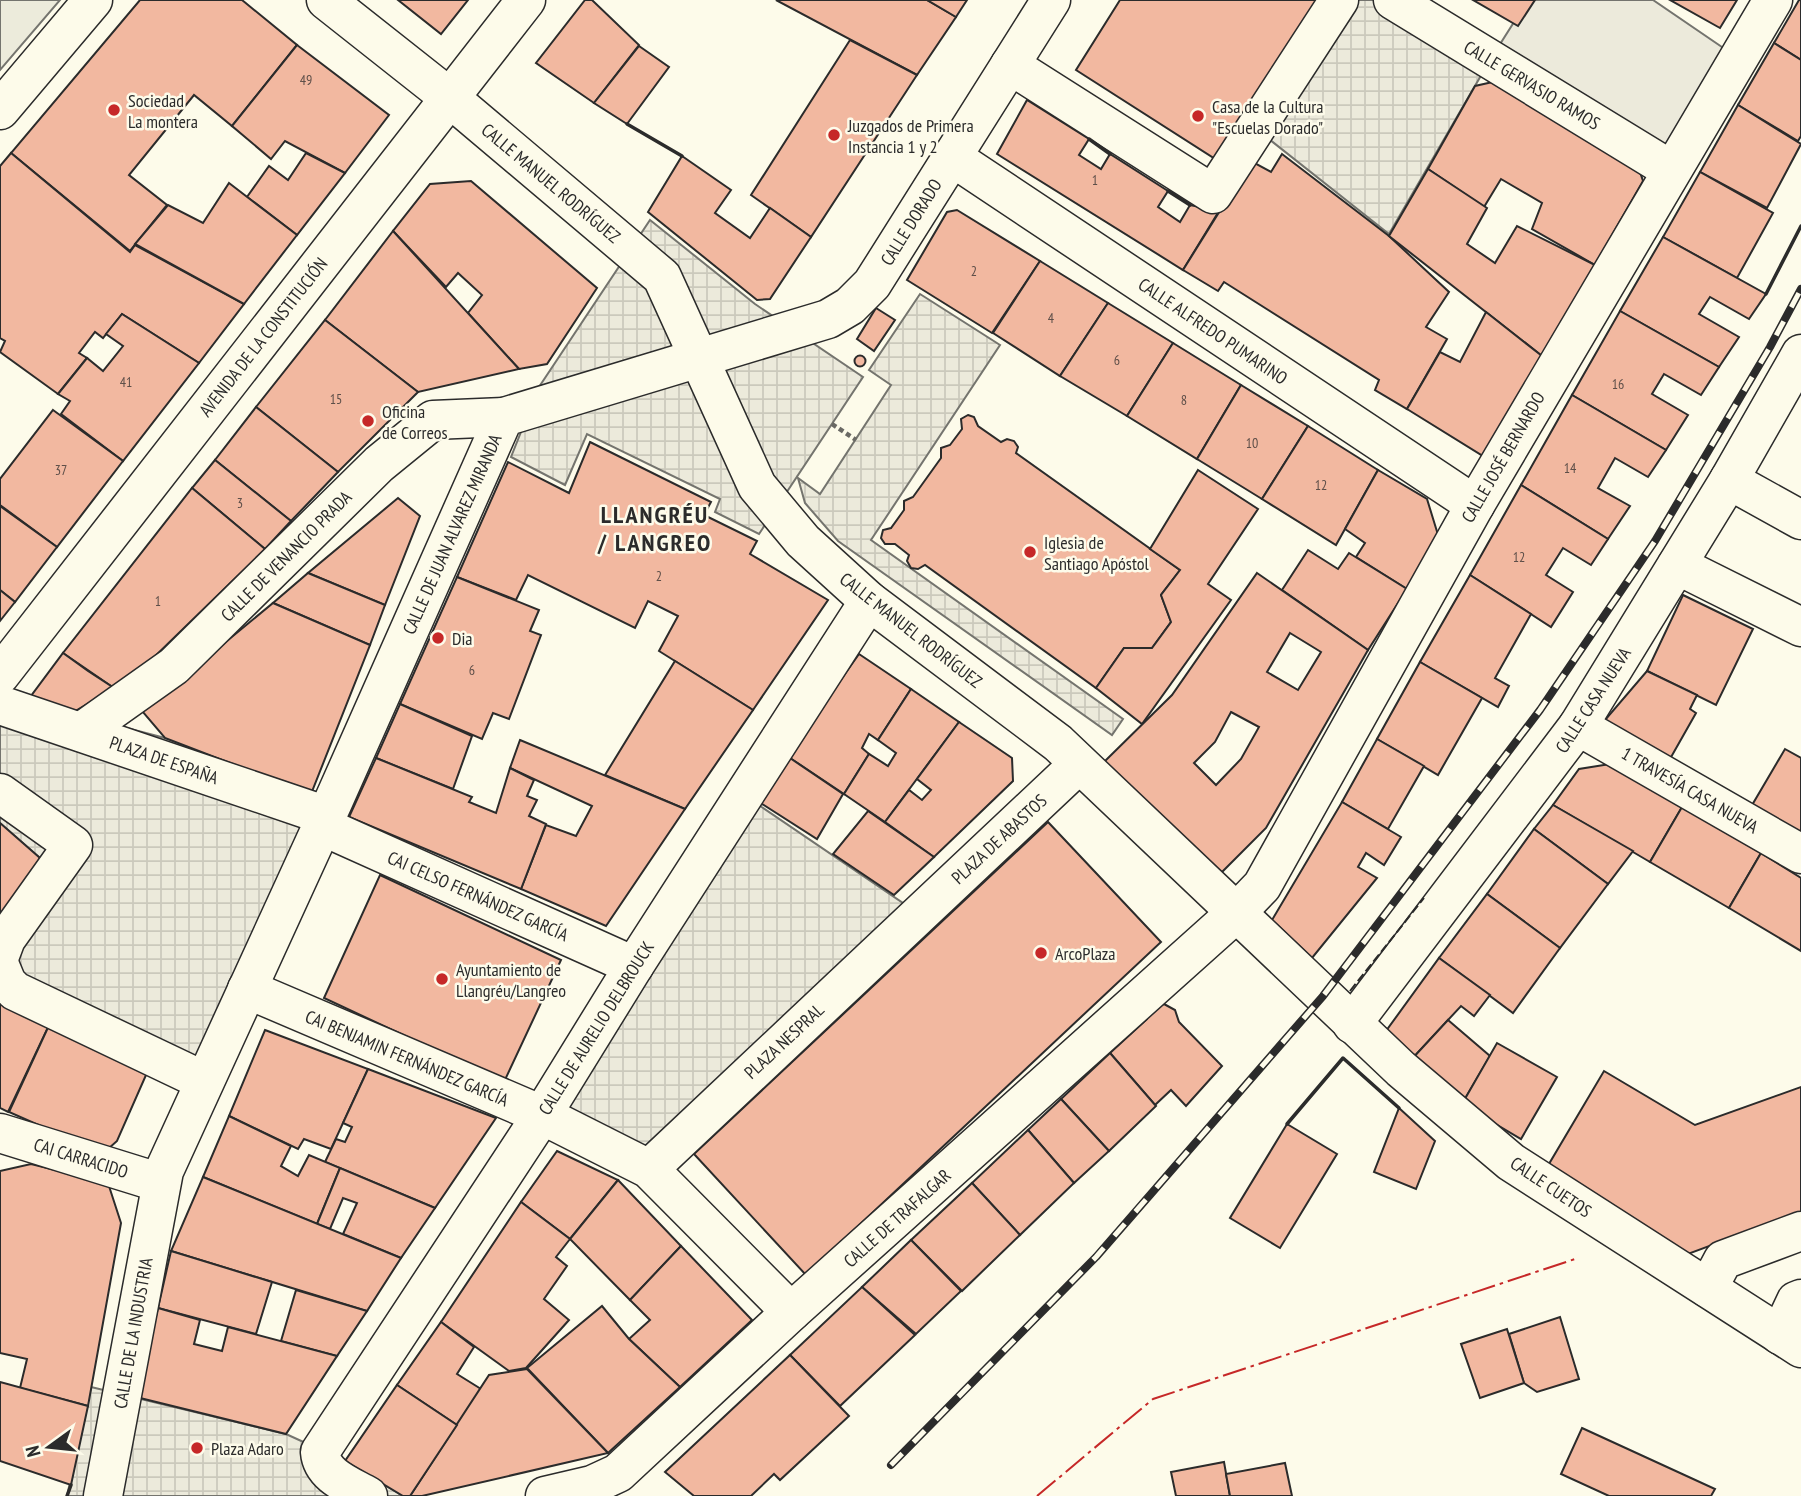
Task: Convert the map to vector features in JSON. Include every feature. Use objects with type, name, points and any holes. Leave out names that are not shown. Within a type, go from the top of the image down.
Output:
[{"type":"street","points":[[0,110],[93,0]]},
{"type":"street","name":"CALLE MANUEL RODRÍGUEZ","points":[[326,0],[450,98],[662,276],[757,486],[803,541],[869,601],[1058,743],[1323,996]]},
{"type":"street","name":"AVENIDA DE LA CONSTITUCIÓN","points":[[0,675],[526,0]]},
{"type":"street","name":"CALLE DORADO","points":[[701,358],[828,320],[850,306],[872,284],[1051,0]]},
{"type":"street","points":[[1010,65],[1213,194],[1339,0]]},
{"type":"street","name":"CALLE GERVASIO RAMOS","points":[[1393,0],[1671,170]]},
{"type":"street","name":"CALLE JOSÉ BERNARDO","points":[[1236,914],[1262,886],[1475,505],[1773,0]]},
{"type":"street","name":"CALLE ALFREDO PUMARINO","points":[[952,157],[1475,505]]},
{"type":"street","name":"CALLE DE JUAN ALVAREZ MIRANDA","points":[[328,815],[504,417],[701,358]]},
{"type":"street","name":"CALLE CASA NUEVA","points":[[1352,1024],[1578,726],[1799,364]]},
{"type":"street","name":"CALLE DE VENANCIO PRADA","points":[[81,732],[174,666],[379,464],[433,420],[504,417]]},
{"type":"street","points":[[1729,480],[1801,520]]},
{"type":"street","points":[[1677,565],[1801,627]]},
{"type":"street","name":"CALLE DE AURELIO DELBROUCK","points":[[368,1496],[330,1474],[321,1462],[320,1452],[542,1115],[634,966],[869,601]]},
{"type":"street","name":"PLAZA DE ESPAÑA","points":[[0,705],[328,815]]},
{"type":"street","name":"1 TRAVESÍA CASA NUEVA","points":[[1578,726],[1801,854]]},
{"type":"street","name":"PLAZA DE ABASTOS","points":[[919,914],[1079,764]]},
{"type":"street","points":[[0,793],[73,845],[6,939],[0,955]]},
{"type":"street","points":[[163,1177],[202,1085],[328,815]]},
{"type":"street","name":"CAI CELSO FERNÁNDEZ GARCÍA","points":[[328,815],[634,966]]},
{"type":"street","name":"PLAZA NESPRAL","points":[[649,1169],[919,914]]},
{"type":"street","name":"CALLE DE TRAFALGAR","points":[[545,1496],[592,1485],[618,1473],[791,1312],[1236,914]]},
{"type":"street","points":[[0,966],[6,983],[15,991],[202,1085]]},
{"type":"street","name":"CAI BENJAMIN FERNÁNDEZ GARCÍA","points":[[247,989],[542,1115],[649,1169],[791,1312]]},
{"type":"street","name":"CALLE CUETOS","points":[[1323,996],[1411,1077],[1530,1175],[1790,1341]]},
{"type":"street","name":"CAI CARRACIDO","points":[[0,1133],[163,1177]]},
{"type":"street","name":"CALLE DE LA INDUSTRIA","points":[[103,1496],[163,1177]]},
{"type":"street","points":[[1708,1288],[1723,1259],[1801,1231]]},
{"type":"street","points":[[1790,1341],[1796,1301],[1801,1298]]},
{"type":"path","points":[[832,424],[856,440]]},
{"type":"shaded area","points":[[0,0],[60,0],[0,70]]},
{"type":"shaded area","points":[[1339,0],[1393,0],[1490,60],[1389,234],[1255,128]]},
{"type":"shaded area","points":[[1528,0],[1653,0],[1738,58],[1671,170],[1490,60]]},
{"type":"shaded area","points":[[650,220],[755,304],[863,377],[759,534],[715,512],[720,499],[587,434],[565,485],[511,457],[539,387]]},
{"type":"shaded area","points":[[920,294],[1000,345],[871,540],[1123,719],[1112,735],[838,541],[805,503],[798,478],[820,494],[891,385],[869,370]]},
{"type":"shaded area","points":[[0,695],[165,738],[333,802],[200,1089],[0,999],[40,858],[0,823]]},
{"type":"shaded area","points":[[744,795],[919,914],[649,1169],[542,1115]]},
{"type":"shaded area","name":"Plaza Adaro","points":[[91,1387],[286,1434],[345,1461],[403,1496],[67,1496]]},
{"type":"building","name":"Sociedad La montera","points":[[140,0],[242,0],[297,45],[232,126],[194,95],[129,175],[167,205],[130,251],[11,153]]},
{"type":"building","points":[[398,0],[468,0],[441,34]]},
{"type":"building","points":[[585,0],[592,0],[639,45],[594,103],[536,63]]},
{"type":"building","points":[[776,0],[927,0],[956,17],[917,75]]},
{"type":"building","points":[[927,0],[967,0],[956,17]]},
{"type":"building","name":"Casa de la Cultura \"Escuelas Dorado\"","points":[[1120,0],[1321,0],[1220,162],[1076,70]]},
{"type":"building","points":[[1473,0],[1535,0],[1518,26]]},
{"type":"building","points":[[1670,0],[1737,0],[1720,28]]},
{"type":"building","points":[[1801,0],[1801,60],[1774,43]]},
{"type":"building","name":"Juzgados de Primera Instancia 1 y 2","points":[[850,40],[917,75],[811,237],[751,195]]},
{"type":"building","points":[[1774,43],[1801,60],[1801,136],[1798,141],[1738,105]]},
{"type":"building","points":[[297,45],[389,115],[345,173],[285,141],[271,159],[232,126]]},
{"type":"building","points":[[639,46],[669,67],[627,124],[594,103]]},
{"type":"building","points":[[1497,81],[1636,160],[1643,181],[1595,265],[1532,229],[1542,203],[1501,179],[1484,207],[1428,169],[1475,86]]},
{"type":"building","points":[[1027,100],[1089,139],[1079,155],[1101,169],[1110,154],[1168,191],[1158,207],[1180,222],[1190,205],[1219,211],[1183,270],[997,154]]},
{"type":"building","points":[[1738,105],[1801,144],[1767,208],[1700,172]]},
{"type":"building","points":[[11,153],[130,252],[135,245],[244,304],[199,363],[122,314],[103,338],[95,332],[79,353],[87,358],[58,394],[0,352],[5,341],[0,338],[0,166]]},
{"type":"building","points":[[306,153],[345,173],[297,235],[247,197],[269,166],[288,180]]},
{"type":"building","points":[[1282,154],[1389,236],[1449,292],[1426,327],[1447,339],[1407,409],[1375,390],[1379,380],[1224,282],[1218,291],[1183,270],[1251,161],[1271,172]]},
{"type":"building","points":[[682,156],[731,190],[715,213],[750,238],[770,208],[811,237],[770,299],[757,300],[648,212]]},
{"type":"building","points":[[1428,169],[1487,208],[1467,244],[1495,263],[1517,226],[1595,265],[1542,356],[1389,236]]},
{"type":"building","points":[[1700,172],[1773,213],[1737,278],[1663,237]]},
{"type":"building","points":[[471,181],[597,288],[547,364],[519,369],[468,313],[482,295],[458,273],[446,287],[393,231],[430,184]]},
{"type":"building","points":[[229,183],[297,235],[244,304],[135,244],[168,205],[203,223]]},
{"type":"building","points":[[957,210],[1040,261],[992,333],[907,280],[947,212]]},
{"type":"building","points":[[393,231],[519,369],[418,392],[325,320]]},
{"type":"building","points":[[1663,237],[1766,294],[1749,319],[1710,297],[1699,314],[1739,337],[1719,367],[1620,311]]},
{"type":"building","points":[[1040,261],[1108,303],[1060,376],[993,333]]},
{"type":"building","points":[[1108,303],[1173,343],[1127,416],[1060,376]]},
{"type":"building","points":[[876,308],[895,320],[874,351],[857,339]]},
{"type":"building","points":[[1620,311],[1719,367],[1701,395],[1664,374],[1652,394],[1688,415],[1666,450],[1572,395]]},
{"type":"building","points":[[1486,312],[1542,356],[1483,456],[1407,409],[1440,352],[1460,362]]},
{"type":"building","points":[[122,314],[199,363],[123,461],[61,414],[70,401],[58,394],[87,358],[103,371],[123,346],[106,334]]},
{"type":"building","points":[[325,320],[418,392],[338,472],[256,407]]},
{"type":"building","points":[[1173,343],[1241,385],[1197,459],[1127,416]]},
{"type":"building","points":[[860,355],[866,361],[860,367],[854,361]]},
{"type":"building","points":[[1241,385],[1308,426],[1262,499],[1197,459]]},
{"type":"building","points":[[1572,395],[1666,450],[1648,477],[1615,458],[1598,488],[1630,506],[1608,539],[1521,485]]},
{"type":"building","points":[[256,407],[338,472],[291,521],[215,460]]},
{"type":"building","points":[[53,410],[123,461],[57,547],[0,505],[0,479]]},
{"type":"building","name":"Iglesia de Santiago Apóstol","points":[[968,415],[974,417],[978,426],[1001,442],[1007,439],[1014,441],[1018,447],[1016,453],[1180,570],[1161,595],[1171,622],[1152,648],[1124,648],[1096,688],[925,565],[918,569],[911,568],[907,561],[909,555],[895,544],[885,544],[881,538],[883,530],[891,528],[904,510],[904,501],[913,497],[941,458],[941,448],[950,445],[962,429],[961,419]]},
{"type":"building","points":[[1308,426],[1378,470],[1336,545],[1262,499]]},
{"type":"building","points":[[590,442],[711,502],[704,515],[757,541],[750,554],[828,600],[753,710],[659,651],[678,616],[648,601],[635,628],[528,575],[516,600],[457,577],[508,462],[569,493]]},
{"type":"building","points":[[215,460],[291,521],[265,549],[192,488]]},
{"type":"building","points":[[1198,470],[1258,509],[1208,584],[1231,600],[1142,724],[1096,688],[1124,648],[1152,648],[1171,622],[1161,595],[1180,570],[1150,549]]},
{"type":"building","points":[[1378,470],[1427,499],[1439,538],[1407,589],[1356,557],[1365,543],[1345,529]]},
{"type":"building","points":[[1521,485],[1608,539],[1591,565],[1563,548],[1546,575],[1573,592],[1551,627],[1470,575]]},
{"type":"building","points":[[192,488],[265,549],[145,666],[114,688],[63,653]]},
{"type":"building","points":[[398,498],[420,516],[385,605],[308,573]]},
{"type":"building","points":[[0,506],[57,547],[15,602],[0,590]]},
{"type":"building","points":[[1308,550],[1338,569],[1349,553],[1407,589],[1368,650],[1282,590]]},
{"type":"building","points":[[308,573],[385,605],[370,645],[273,603]]},
{"type":"building","points":[[1257,573],[1368,650],[1266,828],[1221,873],[1104,762],[1172,695]],"holes":[[[1290,633],[1321,652],[1298,690],[1267,672]],[[1231,712],[1259,727],[1241,759],[1216,785],[1194,763],[1215,742]]]},
{"type":"building","points":[[1470,575],[1531,614],[1495,678],[1509,686],[1498,707],[1420,662]]},
{"type":"building","points":[[457,577],[539,610],[530,631],[541,635],[509,719],[493,713],[482,739],[400,704]]},
{"type":"building","points":[[0,590],[15,602],[0,621]]},
{"type":"building","points":[[1683,595],[1753,629],[1716,705],[1647,671]]},
{"type":"building","points":[[273,603],[370,645],[311,794],[165,738],[142,711]]},
{"type":"building","points":[[63,653],[114,688],[72,713],[28,700]]},
{"type":"building","points":[[859,654],[911,689],[878,740],[869,734],[862,748],[869,754],[844,794],[787,756]]},
{"type":"building","points":[[675,661],[753,710],[685,809],[605,775]]},
{"type":"building","points":[[1420,662],[1482,698],[1438,775],[1377,739]]},
{"type":"building","points":[[1647,671],[1697,695],[1690,709],[1696,713],[1666,766],[1605,720]]},
{"type":"building","points":[[911,689],[959,722],[885,822],[844,794],[869,754],[888,766],[896,753],[878,740]]},
{"type":"building","points":[[400,704],[472,736],[453,789],[376,758]]},
{"type":"building","points":[[959,722],[1012,758],[1013,781],[934,857],[885,822],[909,790],[922,800],[931,790],[917,779]]},
{"type":"building","points":[[1377,739],[1424,766],[1388,829],[1342,802]]},
{"type":"building","points":[[520,740],[685,809],[606,926],[521,889],[546,825],[576,836],[592,806],[510,768]]},
{"type":"building","points":[[1785,749],[1801,758],[1801,843],[1748,812]]},
{"type":"building","points":[[787,756],[843,794],[817,839],[759,802]]},
{"type":"building","points":[[376,758],[472,797],[469,802],[496,813],[510,768],[534,780],[527,796],[537,800],[529,816],[546,824],[521,889],[349,817]]},
{"type":"building","points":[[1610,764],[1682,807],[1650,862],[1553,805],[1579,769]]},
{"type":"building","points":[[1342,802],[1401,837],[1384,865],[1366,853],[1358,867],[1377,878],[1312,958],[1272,920]]},
{"type":"building","points":[[1553,805],[1633,851],[1608,884],[1534,829]]},
{"type":"building","points":[[1682,807],[1761,853],[1729,908],[1650,862]]},
{"type":"building","points":[[868,811],[934,857],[894,895],[833,854]]},
{"type":"building","points":[[1048,822],[1161,942],[806,1275],[694,1154]]},
{"type":"building","points":[[0,823],[40,858],[0,926]]},
{"type":"building","points":[[1534,829],[1608,884],[1560,948],[1487,894]]},
{"type":"building","points":[[1761,853],[1801,878],[1801,951],[1729,908]]},
{"type":"building","name":"Ayuntamiento de Llangréu/Langreo","points":[[380,875],[561,960],[504,1082],[324,998]]},
{"type":"building","points":[[1487,894],[1560,948],[1513,1013],[1439,958]]},
{"type":"building","points":[[1439,958],[1490,995],[1474,1016],[1461,1006],[1411,1060],[1386,1031]]},
{"type":"building","points":[[0,999],[51,1021],[8,1112],[0,1108]]},
{"type":"building","points":[[1164,1004],[1175,1010],[1179,1022],[1222,1066],[1186,1106],[1171,1090],[1155,1105],[1110,1053],[1147,1019],[1148,1013]]},
{"type":"building","points":[[1448,1020],[1490,1056],[1462,1104],[1411,1060]]},
{"type":"building","points":[[51,1021],[150,1066],[117,1141],[108,1149],[95,1150],[9,1112]]},
{"type":"building","points":[[265,1030],[368,1069],[331,1149],[304,1139],[298,1149],[229,1116]]},
{"type":"building","points":[[1497,1043],[1557,1077],[1521,1139],[1462,1104]]},
{"type":"building","points":[[1110,1053],[1156,1106],[1109,1151],[1061,1099]]},
{"type":"building","points":[[368,1069],[496,1118],[435,1208],[325,1162],[336,1139],[345,1142],[352,1127],[343,1123]]},
{"type":"building","points":[[1604,1071],[1695,1125],[1801,1087],[1801,1212],[1688,1254],[1546,1169]]},
{"type":"building","points":[[1061,1099],[1109,1151],[1074,1183],[1028,1130]]},
{"type":"building","points":[[1399,1108],[1435,1141],[1416,1189],[1374,1172]]},
{"type":"building","points":[[229,1116],[291,1146],[281,1166],[298,1176],[309,1155],[340,1168],[317,1224],[203,1177]]},
{"type":"building","points":[[1287,1124],[1337,1154],[1280,1248],[1230,1218]]},
{"type":"building","points":[[1028,1130],[1074,1183],[1020,1235],[972,1183]]},
{"type":"building","points":[[557,1151],[618,1180],[570,1239],[521,1202]]},
{"type":"building","points":[[31,1164],[108,1183],[121,1223],[88,1406],[20,1388],[27,1359],[0,1353],[0,1171]]},
{"type":"building","points":[[340,1168],[435,1208],[401,1258],[343,1234],[357,1203],[343,1198],[330,1229],[317,1224]]},
{"type":"building","points":[[203,1177],[401,1258],[367,1311],[171,1251]]},
{"type":"building","points":[[618,1180],[681,1246],[630,1300],[570,1239]]},
{"type":"building","points":[[972,1183],[1020,1235],[962,1291],[911,1240]]},
{"type":"building","points":[[521,1202],[570,1239],[556,1257],[567,1266],[544,1299],[569,1320],[526,1368],[509,1371],[441,1322]]},
{"type":"building","points":[[911,1240],[961,1291],[916,1334],[862,1287]]},
{"type":"building","points":[[681,1246],[752,1320],[680,1387],[629,1339],[650,1320],[630,1300]]},
{"type":"building","points":[[171,1251],[272,1282],[256,1334],[158,1308]]},
{"type":"building","points":[[862,1287],[915,1335],[840,1406],[790,1355]]},
{"type":"building","points":[[296,1290],[367,1311],[337,1356],[281,1341]]},
{"type":"building","points":[[602,1306],[629,1339],[680,1387],[608,1453],[527,1368]]},
{"type":"building","points":[[158,1308],[200,1320],[194,1344],[222,1351],[228,1327],[337,1356],[286,1434],[136,1397]]},
{"type":"building","points":[[1560,1317],[1579,1379],[1537,1392],[1524,1383],[1509,1334]]},
{"type":"building","points":[[441,1322],[474,1347],[457,1374],[481,1389],[457,1425],[397,1385]]},
{"type":"building","points":[[1507,1329],[1524,1383],[1480,1398],[1461,1344]]},
{"type":"building","points":[[790,1355],[849,1416],[780,1480],[774,1474],[751,1496],[694,1496],[665,1472]]},
{"type":"building","points":[[527,1369],[608,1453],[422,1496],[410,1496],[489,1375]]},
{"type":"building","points":[[0,1382],[88,1406],[71,1485],[0,1461]]},
{"type":"building","points":[[397,1385],[457,1425],[410,1496],[403,1496],[345,1461]]},
{"type":"building","points":[[1582,1428],[1715,1489],[1711,1496],[1609,1496],[1561,1474]]},
{"type":"building","points":[[1224,1462],[1230,1496],[1176,1496],[1171,1472]]},
{"type":"building","points":[[1285,1463],[1292,1496],[1230,1496],[1226,1474]]},
{"type":"railway","points":[[891,1465],[1096,1257],[1323,996],[1540,710],[1655,541],[1770,347],[1801,289]]},
{"type":"fence","points":[[1350,991],[1424,898]]},
{"type":"wall","points":[[627,124],[682,156]]},
{"type":"wall","points":[[1089,139],[1110,154]]},
{"type":"wall","points":[[1168,191],[1190,205]]},
{"type":"wall","points":[[1766,294],[1801,226]]},
{"type":"wall","points":[[1287,1124],[1343,1058],[1399,1108]]},
{"type":"wall","points":[[67,1496],[71,1485]]},
{"type":"power","points":[[1037,1496],[1153,1399],[1578,1258]]},
{"type":"place","name":"Sociedad La montera","points":[[114,110]]},
{"type":"place","name":"Casa de la Cultura \"Escuelas Dorado\"","points":[[1198,116]]},
{"type":"place","name":"Juzgados de Primera Instancia 1 y 2","points":[[834,135]]},
{"type":"place","name":"Oficina de Correos","points":[[368,421]]},
{"type":"place","name":"Iglesia de Santiago Apóstol","points":[[1030,552]]},
{"type":"place","name":"Dia","points":[[438,638]]},
{"type":"place","name":"ArcoPlaza","points":[[1041,953]]},
{"type":"place","name":"Ayuntamiento de Llangréu/Langreo","points":[[442,979]]},
{"type":"place","name":"Plaza Adaro","points":[[197,1448]]},
{"type":"district","name":"LLANGRÉU / LANGREO","points":[[655,528]]}]
